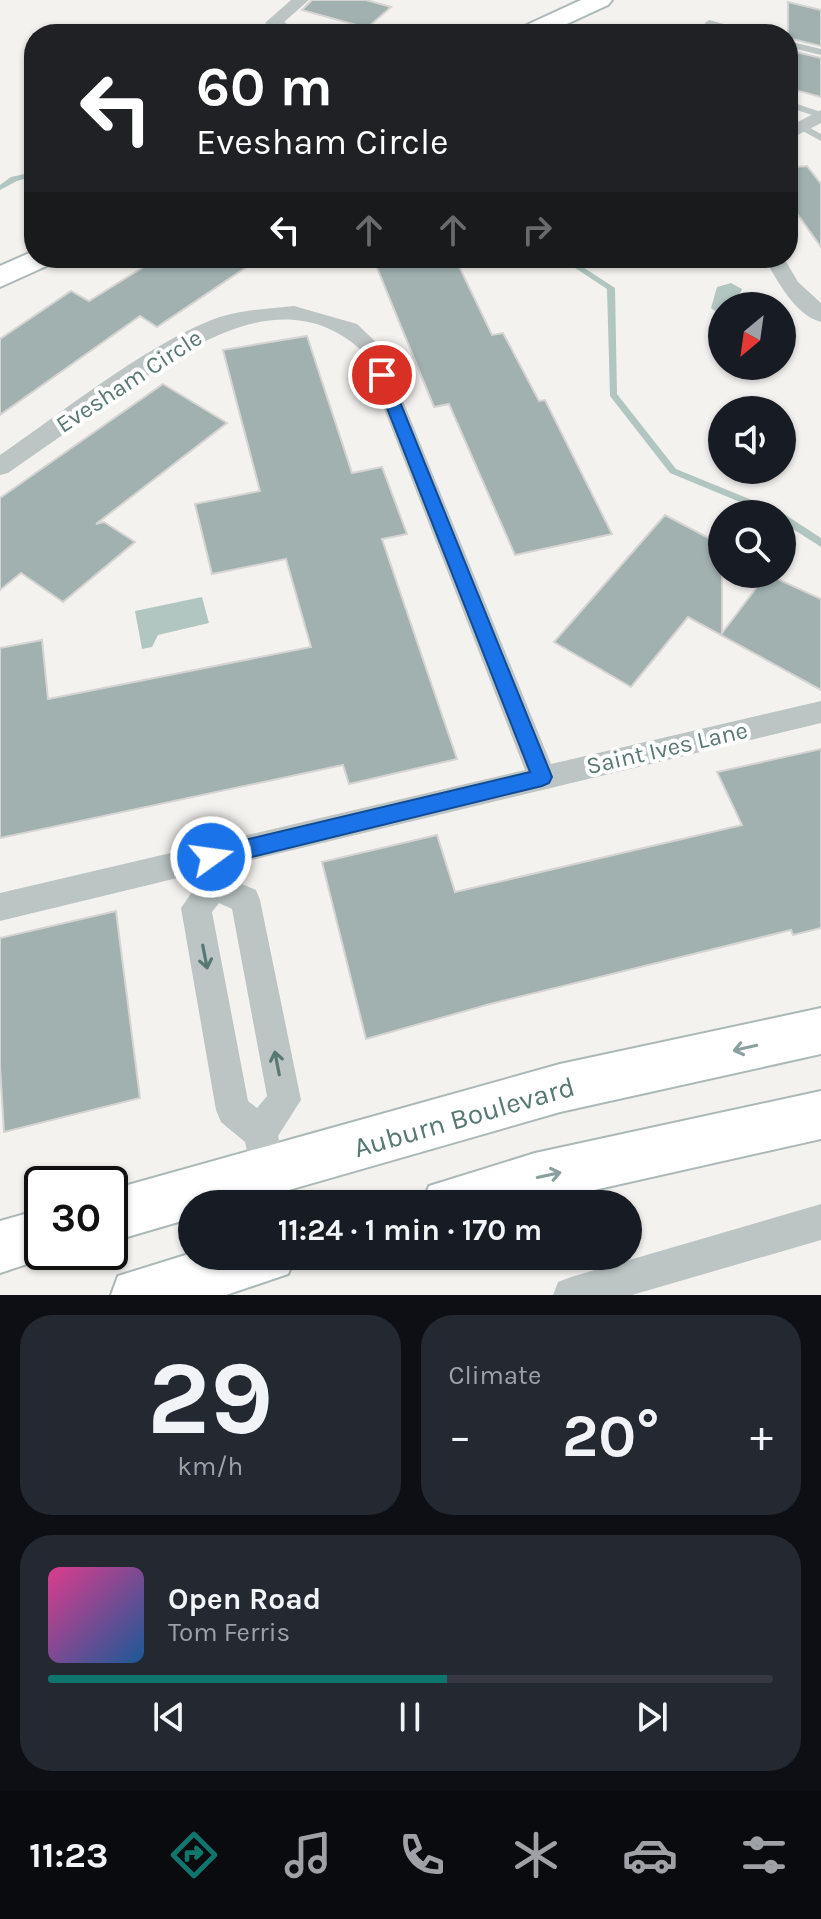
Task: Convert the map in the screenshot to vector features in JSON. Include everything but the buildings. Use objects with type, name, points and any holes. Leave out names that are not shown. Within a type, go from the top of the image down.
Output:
[{"type":"main road","points":[[548,24],[600,0]]},
{"type":"main road","points":[[0,278],[24,266]]},
{"type":"main road","name":"Auburn Boulevard","points":[[128,1211],[560,1088],[821,1031]]},
{"type":"main road","points":[[494,1190],[535,1178],[821,1115]]},
{"type":"main road","points":[[0,1247],[24,1240]]},
{"type":"main road","points":[[137,1295],[222,1270]]},
{"type":"street","points":[[275,24],[301,0]]},
{"type":"street","points":[[798,129],[821,115]]},
{"type":"street","points":[[780,268],[790,286],[821,315]]},
{"type":"street","name":"Evesham Circle","points":[[0,467],[172,348],[218,325],[248,317],[294,313],[350,329],[370,347],[542,777]]},
{"type":"street","name":"Saint Ives Lane","points":[[0,907],[213,872],[542,777],[821,712]]},
{"type":"street","points":[[213,872],[245,900],[284,1100],[268,1170],[233,1110],[227,1079],[196,908],[213,872]]},
{"type":"street","points":[[571,1295],[821,1222]]},
{"type":"lane","points":[[798,46],[821,52]]},
{"type":"lane","points":[[798,107],[821,115]]},
{"type":"lane","points":[[798,132],[821,138]]},
{"type":"water","points":[[731,283],[742,289],[741,292],[716,292],[717,287]]},
{"type":"water","points":[[202,597],[209,623],[158,635],[152,647],[142,649],[135,611]]},
{"type":"waterway","points":[[0,188],[24,176]]},
{"type":"waterway","points":[[580,268],[611,288],[613,394],[673,471],[744,500]]},
{"type":"waterway","points":[[796,526],[821,543]]},
{"type":"route","points":[[211,857],[542,777],[382,375]]}]
